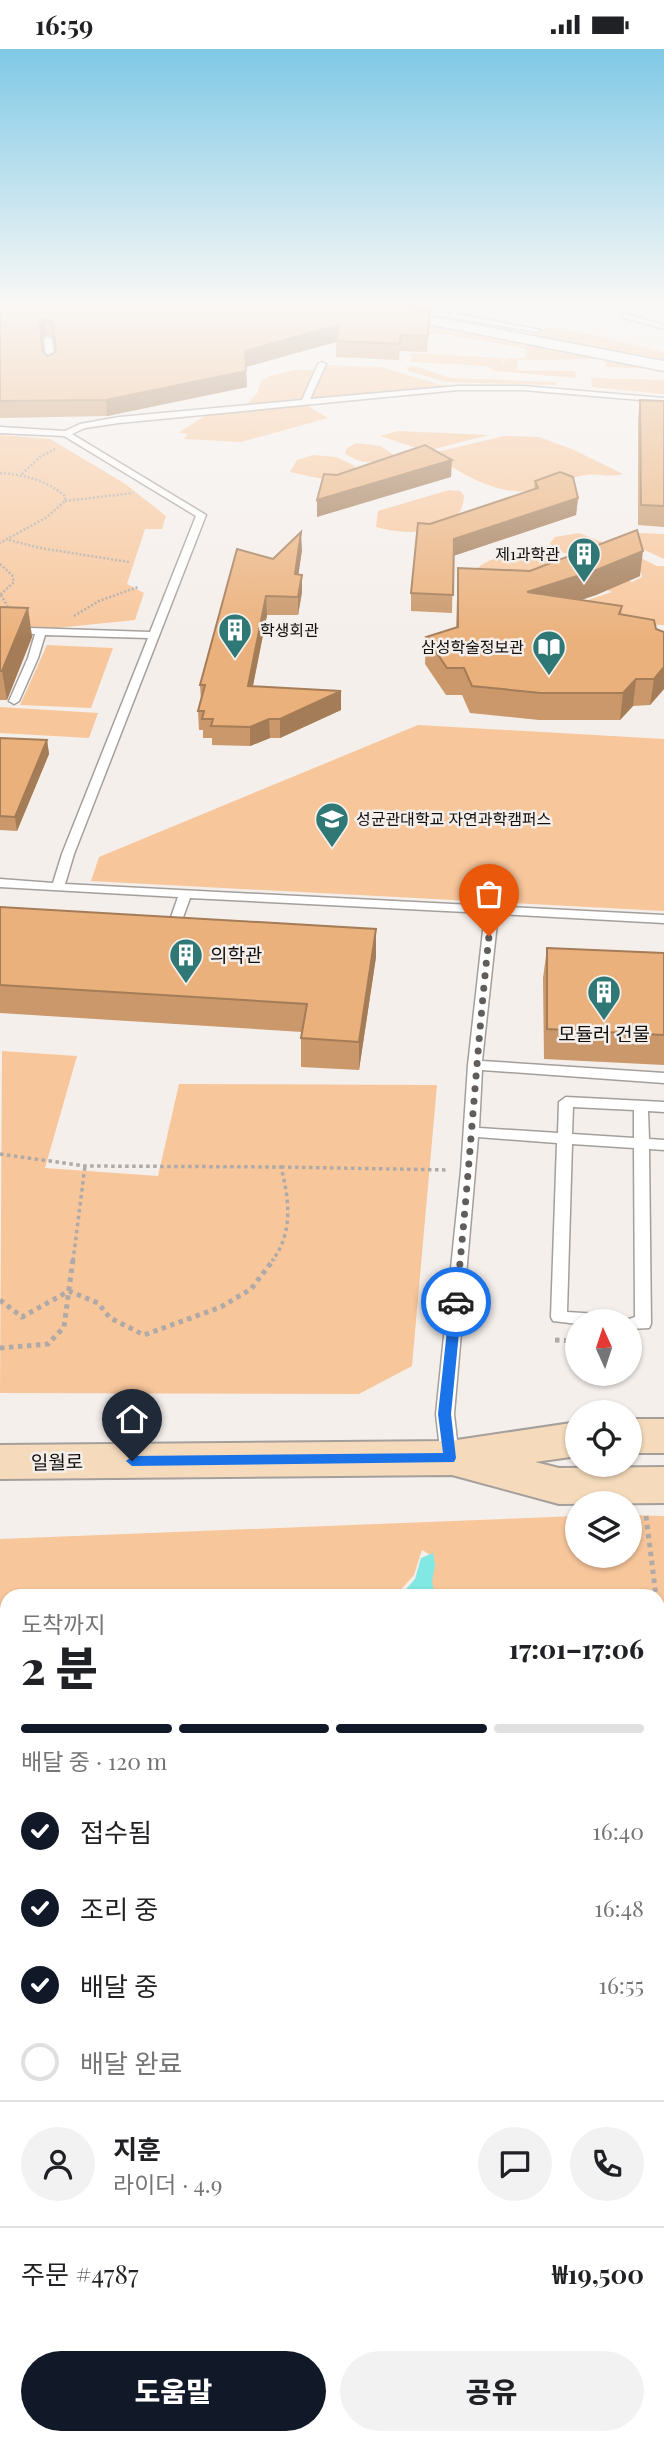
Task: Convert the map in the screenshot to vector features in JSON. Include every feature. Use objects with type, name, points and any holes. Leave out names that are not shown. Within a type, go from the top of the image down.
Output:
[{"type":"street","points":[[642,1436],[664,1436]]},
{"type":"street","name":"일월로","points":[[0,1462],[450,1458],[565,1441]]},
{"type":"street","name":"일월로","points":[[450,1458],[559,1486],[655,1500]]},
{"type":"lane","points":[[66,434],[83,426],[152,417]]},
{"type":"lane","points":[[0,430],[66,434],[201,515],[68,854],[58,887]]},
{"type":"lane","points":[[0,630],[154,635]]},
{"type":"lane","points":[[15,701],[33,659],[41,631]]},
{"type":"lane","points":[[0,883],[664,919]]},
{"type":"lane","points":[[175,923],[185,894]]},
{"type":"lane","points":[[450,1458],[445,1414],[470,1171],[475,1065],[492,910]]},
{"type":"lane","points":[[475,1065],[664,1078]]},
{"type":"lane","points":[[565,1317],[559,1317],[566,1102],[664,1108]]},
{"type":"lane","points":[[637,1309],[640,1106]]},
{"type":"lane","points":[[471,1132],[664,1145]]},
{"type":"path","points":[[22,474],[48,453],[80,442]]},
{"type":"path","points":[[0,473],[22,474],[56,488],[65,496],[65,501]]},
{"type":"path","points":[[0,544],[47,517],[65,501],[124,495],[156,488]]},
{"type":"path","points":[[8,539],[40,548],[129,562]]},
{"type":"path","points":[[0,564],[12,575],[14,582],[0,594],[10,608],[9,615]]},
{"type":"path","points":[[41,631],[68,620],[99,601],[138,587]]},
{"type":"path","points":[[0,1161],[3,1154],[85,1165],[470,1171]]},
{"type":"path","points":[[0,1348],[48,1344],[64,1327],[85,1165]]},
{"type":"path","points":[[69,1291],[98,1303],[110,1318],[144,1335],[221,1307],[251,1289],[278,1253],[288,1226],[288,1197],[281,1167]]},
{"type":"path","points":[[0,1300],[22,1317],[69,1291]]},
{"type":"path","points":[[555,1340],[565,1340]]},
{"type":"path","points":[[655,1500],[656,1589]]},
{"type":"shaded area","points":[[204,417],[328,418],[241,442],[184,439],[188,434],[178,433]]},
{"type":"shaded area","points":[[398,431],[489,435],[426,451],[380,436]]},
{"type":"shaded area","points":[[0,435],[50,439],[124,483],[166,516],[162,529],[145,529],[127,584],[144,593],[135,620],[46,629],[0,627]]},
{"type":"shaded area","points":[[504,436],[539,437],[574,450],[623,474],[586,475],[534,490],[509,491],[472,478],[439,459],[437,452]]},
{"type":"shaded area","points":[[356,443],[380,446],[394,455],[376,462],[363,462],[345,453],[347,448]]},
{"type":"shaded area","points":[[313,455],[336,457],[355,466],[353,471],[323,479],[290,472],[297,460]]},
{"type":"shaded area","points":[[449,490],[460,491],[464,496],[461,509],[454,519],[443,526],[417,532],[376,527],[378,511]]},
{"type":"shaded area","points":[[579,533],[602,542],[600,547],[570,554],[558,551],[550,543],[555,537]]},
{"type":"shaded area","points":[[638,533],[664,534],[664,559],[640,548]]},
{"type":"shaded area","points":[[533,551],[546,553],[566,563],[547,574],[474,571],[494,559]]},
{"type":"shaded area","points":[[637,556],[657,566],[664,566],[664,625],[539,621],[538,616],[612,592],[603,588],[624,578],[632,582],[642,577]]},
{"type":"shaded area","points":[[47,645],[113,648],[91,708],[20,705]]},
{"type":"shaded area","points":[[0,707],[98,713],[89,738],[0,733]]},
{"type":"shaded area","points":[[418,725],[664,739],[664,911],[91,881],[99,857]]},
{"type":"shaded area","points":[[2,1051],[77,1056],[45,1168],[158,1176],[179,1084],[437,1085],[412,1366],[359,1394],[0,1393]]},
{"type":"shaded area","points":[[642,1515],[664,1516],[664,1589],[431,1589],[434,1557],[422,1550],[414,1575],[401,1589],[0,1589],[0,1539],[565,1516],[565,1568],[642,1568]]},
{"type":"water","points":[[433,1553],[434,1589],[406,1589],[415,1579],[421,1558]]},
{"type":"building","points":[[640,417],[664,417],[664,506],[641,505]]},
{"type":"building","points":[[425,445],[452,460],[317,500],[324,474],[337,475]]},
{"type":"building","points":[[560,472],[573,477],[578,498],[454,539],[453,595],[411,593],[418,523],[430,524],[538,488],[535,481]]},
{"type":"building","points":[[637,530],[643,551],[599,569],[527,592],[622,606],[619,614],[654,620],[656,629],[664,632],[664,667],[654,679],[636,679],[623,693],[541,693],[472,686],[464,668],[447,668],[426,637],[458,627],[458,568],[530,571]]},
{"type":"building","name":"학생회관","points":[[301,532],[295,574],[302,575],[298,597],[266,596],[248,686],[341,691],[280,719],[269,719],[250,727],[211,726],[213,719],[202,719],[204,711],[198,711],[205,685],[200,685],[237,549],[273,559]]},
{"type":"building","points":[[0,607],[28,608],[2,671],[0,671]]},
{"type":"building","points":[[0,738],[47,740],[15,817],[0,816]]},
{"type":"building","name":"의학관","points":[[0,907],[376,929],[359,1042],[301,1038],[307,1004],[0,985]]},
{"type":"building","name":"모듈러 건물","points":[[547,948],[664,953],[664,1035],[547,1029]]},
{"type":"way so far","points":[[456,1302],[470,1171],[475,1065],[489,936]]},
{"type":"place","name":"제1과학관","points":[[584,584]]},
{"type":"place","name":"학생회관","points":[[235,660]]},
{"type":"place","name":"삼성학술정보관","points":[[549,677]]},
{"type":"place","name":"성균관대학교 자연과학캠퍼스","points":[[332,849]]},
{"type":"place","name":"의학관","points":[[186,985]]},
{"type":"place","name":"모듈러 건물","points":[[604,1022]]},
{"type":"route","points":[[132,1461],[450,1458],[445,1414],[456,1302]]}]
